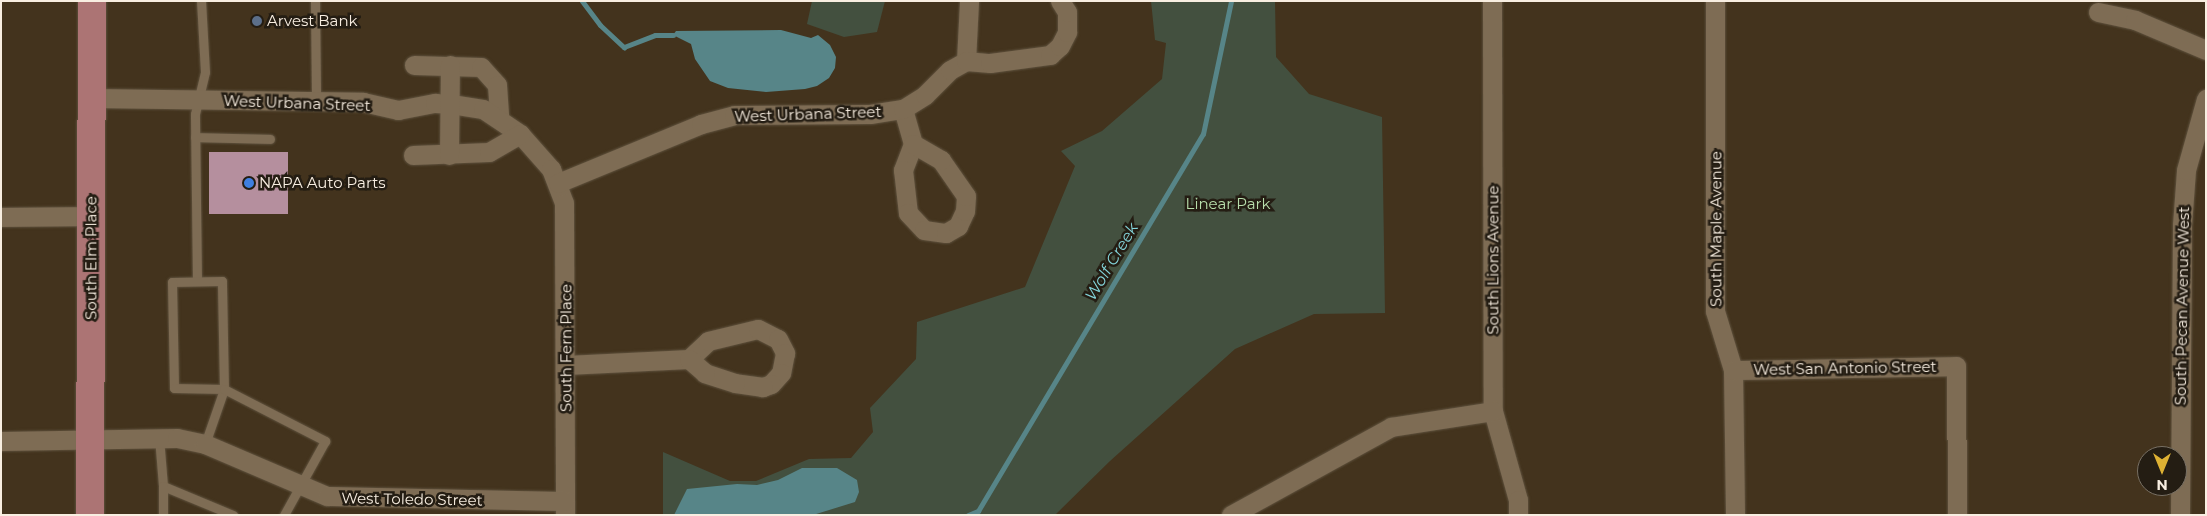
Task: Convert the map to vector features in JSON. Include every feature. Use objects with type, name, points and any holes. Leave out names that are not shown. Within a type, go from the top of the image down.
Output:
[{"type":"main road","name":"South Elm Place","points":[[90,515],[92,1]]},
{"type":"street","points":[[969,1],[966,61],[990,63],[1050,55],[1060,46],[1067,32],[1067,12],[1060,1]]},
{"type":"street","name":"South Lions Avenue","points":[[1492,1],[1493,411],[1518,500],[1518,515]]},
{"type":"street","name":"South Maple Avenue","points":[[1715,1],[1715,311],[1733,370],[1735,515]]},
{"type":"street","points":[[2098,12],[2135,20],[2206,50]]},
{"type":"street","name":"West Urbana Street","points":[[92,98],[363,102],[398,110],[434,103],[451,104],[483,110],[499,117],[520,134],[543,158],[558,182],[701,124],[734,116],[870,114],[903,109],[925,94],[950,70],[966,61]]},
{"type":"street","points":[[414,64],[472,64],[488,71],[498,92],[499,117]]},
{"type":"street","points":[[449,155],[450,64]]},
{"type":"street","name":"South Pecan Avenue West","points":[[2180,515],[2186,170],[2206,99]]},
{"type":"street","points":[[903,109],[914,144],[903,170],[908,213],[924,230],[946,233],[958,226],[966,211],[964,191],[941,160],[914,144]]},
{"type":"street","points":[[413,155],[489,152],[520,134]]},
{"type":"street","name":"South Fern Place","points":[[558,182],[566,222],[565,508]]},
{"type":"street","points":[[1,217],[91,216]]},
{"type":"street","points":[[566,365],[689,359],[708,340],[758,329],[778,339],[785,352],[781,373],[771,384],[763,387],[735,383],[705,373],[689,359]]},
{"type":"street","name":"West San Antonio Street","points":[[1733,370],[1956,366],[1957,515]]},
{"type":"street","points":[[1231,515],[1391,427],[1493,411]]},
{"type":"street","name":"West Toledo Street","points":[[1,441],[159,436],[205,444],[298,486],[327,496],[565,508]]},
{"type":"lane","points":[[197,281],[195,137],[199,100],[205,72],[201,1]]},
{"type":"lane","points":[[315,1],[316,101]]},
{"type":"lane","points":[[195,137],[270,139]]},
{"type":"lane","points":[[205,444],[224,389],[222,281],[172,282],[174,388],[224,389],[325,441],[298,486],[284,515]]},
{"type":"lane","points":[[159,436],[163,515]]},
{"type":"lane","points":[[163,486],[233,515]]},
{"type":"green space","points":[[812,1],[885,1],[877,32],[844,37],[807,24]]},
{"type":"green space","name":"Linear Park","points":[[1151,1],[1275,1],[1276,57],[1309,94],[1382,117],[1385,313],[1314,314],[1235,349],[1110,461],[1055,515],[663,515],[663,452],[730,481],[756,481],[809,459],[851,458],[873,432],[870,408],[916,359],[917,322],[1025,287],[1075,166],[1061,151],[1102,131],[1162,79],[1166,43],[1155,40]]},
{"type":"water","points":[[781,30],[811,38],[818,35],[830,45],[836,57],[835,68],[829,78],[817,86],[805,89],[766,92],[728,88],[710,81],[695,59],[691,44],[673,35],[676,31]]},
{"type":"water","points":[[802,468],[837,468],[857,480],[859,492],[855,502],[813,515],[674,515],[687,489],[737,484],[757,485],[778,480]]},
{"type":"building","name":"NAPA Auto Parts","points":[[209,152],[288,152],[288,214],[209,214]]},
{"type":"waterway","points":[[582,1],[600,25],[624,47],[655,35],[673,35]]},
{"type":"waterway","name":"Wolf Creek","points":[[968,515],[978,511],[1203,134],[1231,1]]},
{"type":"place","name":"Arvest Bank","points":[[257,21]]},
{"type":"place","name":"NAPA Auto Parts","points":[[249,183]]}]
